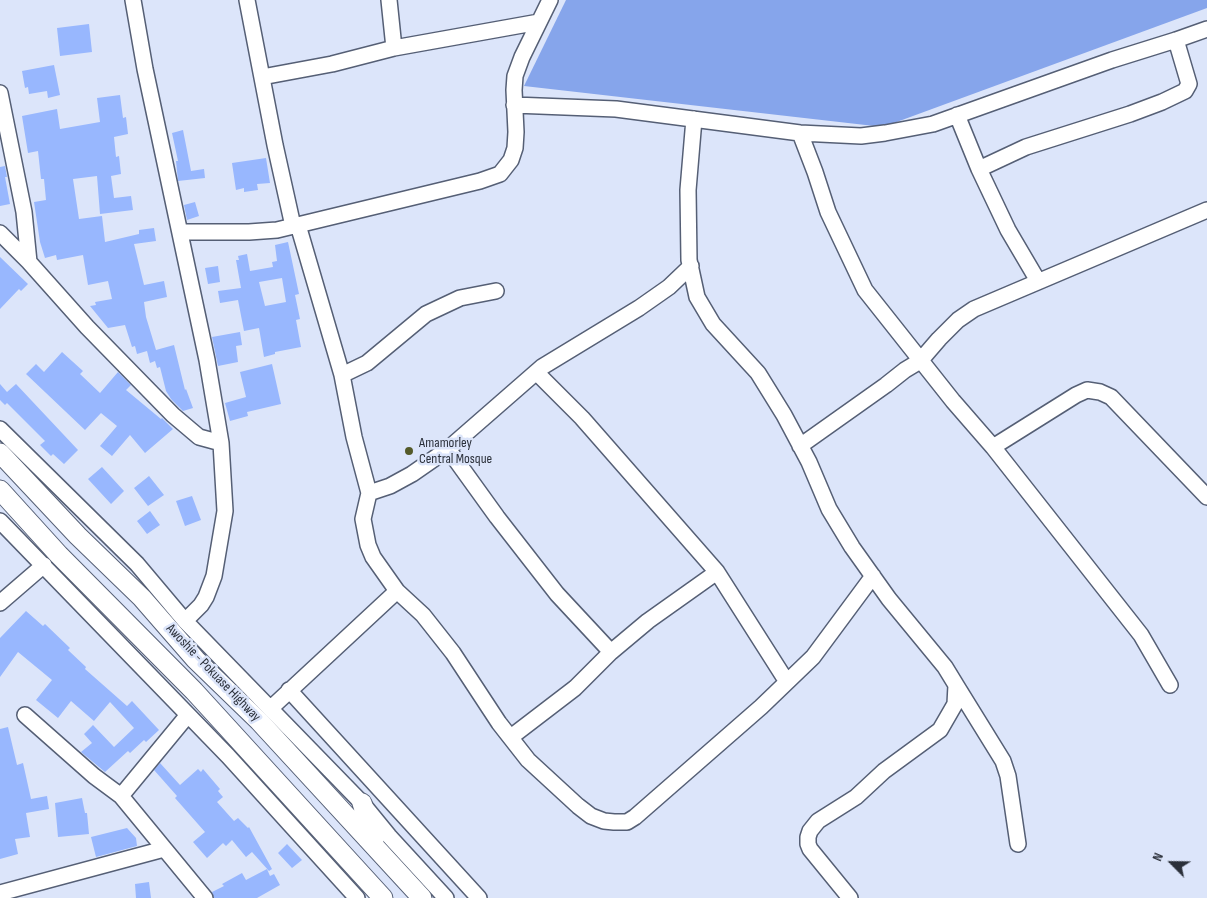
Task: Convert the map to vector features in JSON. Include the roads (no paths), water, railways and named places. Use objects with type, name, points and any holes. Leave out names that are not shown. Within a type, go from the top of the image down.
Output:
[{"type":"main road","name":"Awoshie - Pokuase Highway","points":[[0,453],[78,536],[142,598],[196,660],[259,720],[422,898]]},
{"type":"main road","name":"Awoshie - Pokuase Highway","points":[[0,490],[59,555],[194,691],[383,898]]},
{"type":"main road","points":[[362,803],[377,848]]},
{"type":"street","points":[[132,0],[207,360],[221,443],[225,511],[214,576],[201,605],[185,621]]},
{"type":"street","points":[[247,0],[262,78],[296,226],[342,375],[354,436],[369,493],[363,519],[368,545],[373,557],[397,591],[423,615],[453,653],[499,723],[512,737],[528,760],[578,806],[592,816],[604,821],[627,822],[703,758],[788,682],[813,657],[873,576]]},
{"type":"street","points":[[389,0],[394,48]]},
{"type":"street","points":[[181,232],[278,230],[480,182],[500,174],[511,160],[514,148],[516,132],[514,76],[550,0]]},
{"type":"street","points":[[262,78],[332,64],[394,48],[539,22]]},
{"type":"street","points":[[514,105],[616,109],[800,133],[861,136],[933,124],[1112,60],[1207,29]]},
{"type":"street","points":[[979,169],[1026,148],[1138,111],[1185,91],[1188,84],[1176,40]]},
{"type":"street","points":[[0,94],[24,212],[29,262]]},
{"type":"street","points":[[957,115],[979,169],[1008,230],[1038,281]]},
{"type":"street","points":[[694,119],[688,190],[691,266],[697,297],[712,324],[758,373],[784,415],[829,509],[852,547],[889,599],[945,667],[1003,761],[1008,776],[1018,844]]},
{"type":"street","points":[[800,133],[828,212],[865,290],[952,402],[993,447],[1141,635],[1170,685]]},
{"type":"street","points":[[800,446],[920,361],[939,339],[974,309],[1207,210]]},
{"type":"street","points":[[0,233],[29,262],[86,327],[173,414],[199,437],[221,443]]},
{"type":"street","points":[[369,493],[390,486],[412,474],[448,449],[536,372],[638,308],[668,287],[691,266]]},
{"type":"street","points":[[342,375],[367,362],[426,314],[460,298],[496,291]]},
{"type":"street","points":[[536,372],[582,418],[717,572],[788,682]]},
{"type":"street","points":[[993,447],[1076,395],[1088,390],[1100,392],[1112,397],[1207,497]]},
{"type":"street","points":[[0,428],[136,564],[185,621],[362,803],[389,836],[446,898]]},
{"type":"street","points":[[448,449],[497,517],[557,594],[611,652]]},
{"type":"street","points":[[0,521],[187,716],[228,756],[357,898]]},
{"type":"street","points":[[0,603],[44,565]]},
{"type":"street","points":[[512,737],[575,688],[611,652],[648,621],[717,572]]},
{"type":"street","points":[[271,708],[397,591]]},
{"type":"street","points":[[850,898],[810,849],[808,837],[810,831],[818,821],[856,797],[884,771],[940,730],[955,704],[956,685]]},
{"type":"street","points":[[289,690],[479,898]]},
{"type":"street","points":[[25,715],[94,776],[121,796],[204,898]]},
{"type":"street","points":[[121,796],[187,716]]},
{"type":"street","points":[[0,893],[164,849]]},
{"type":"place","name":"Amamorley Central Mosque","points":[[409,451]]}]
